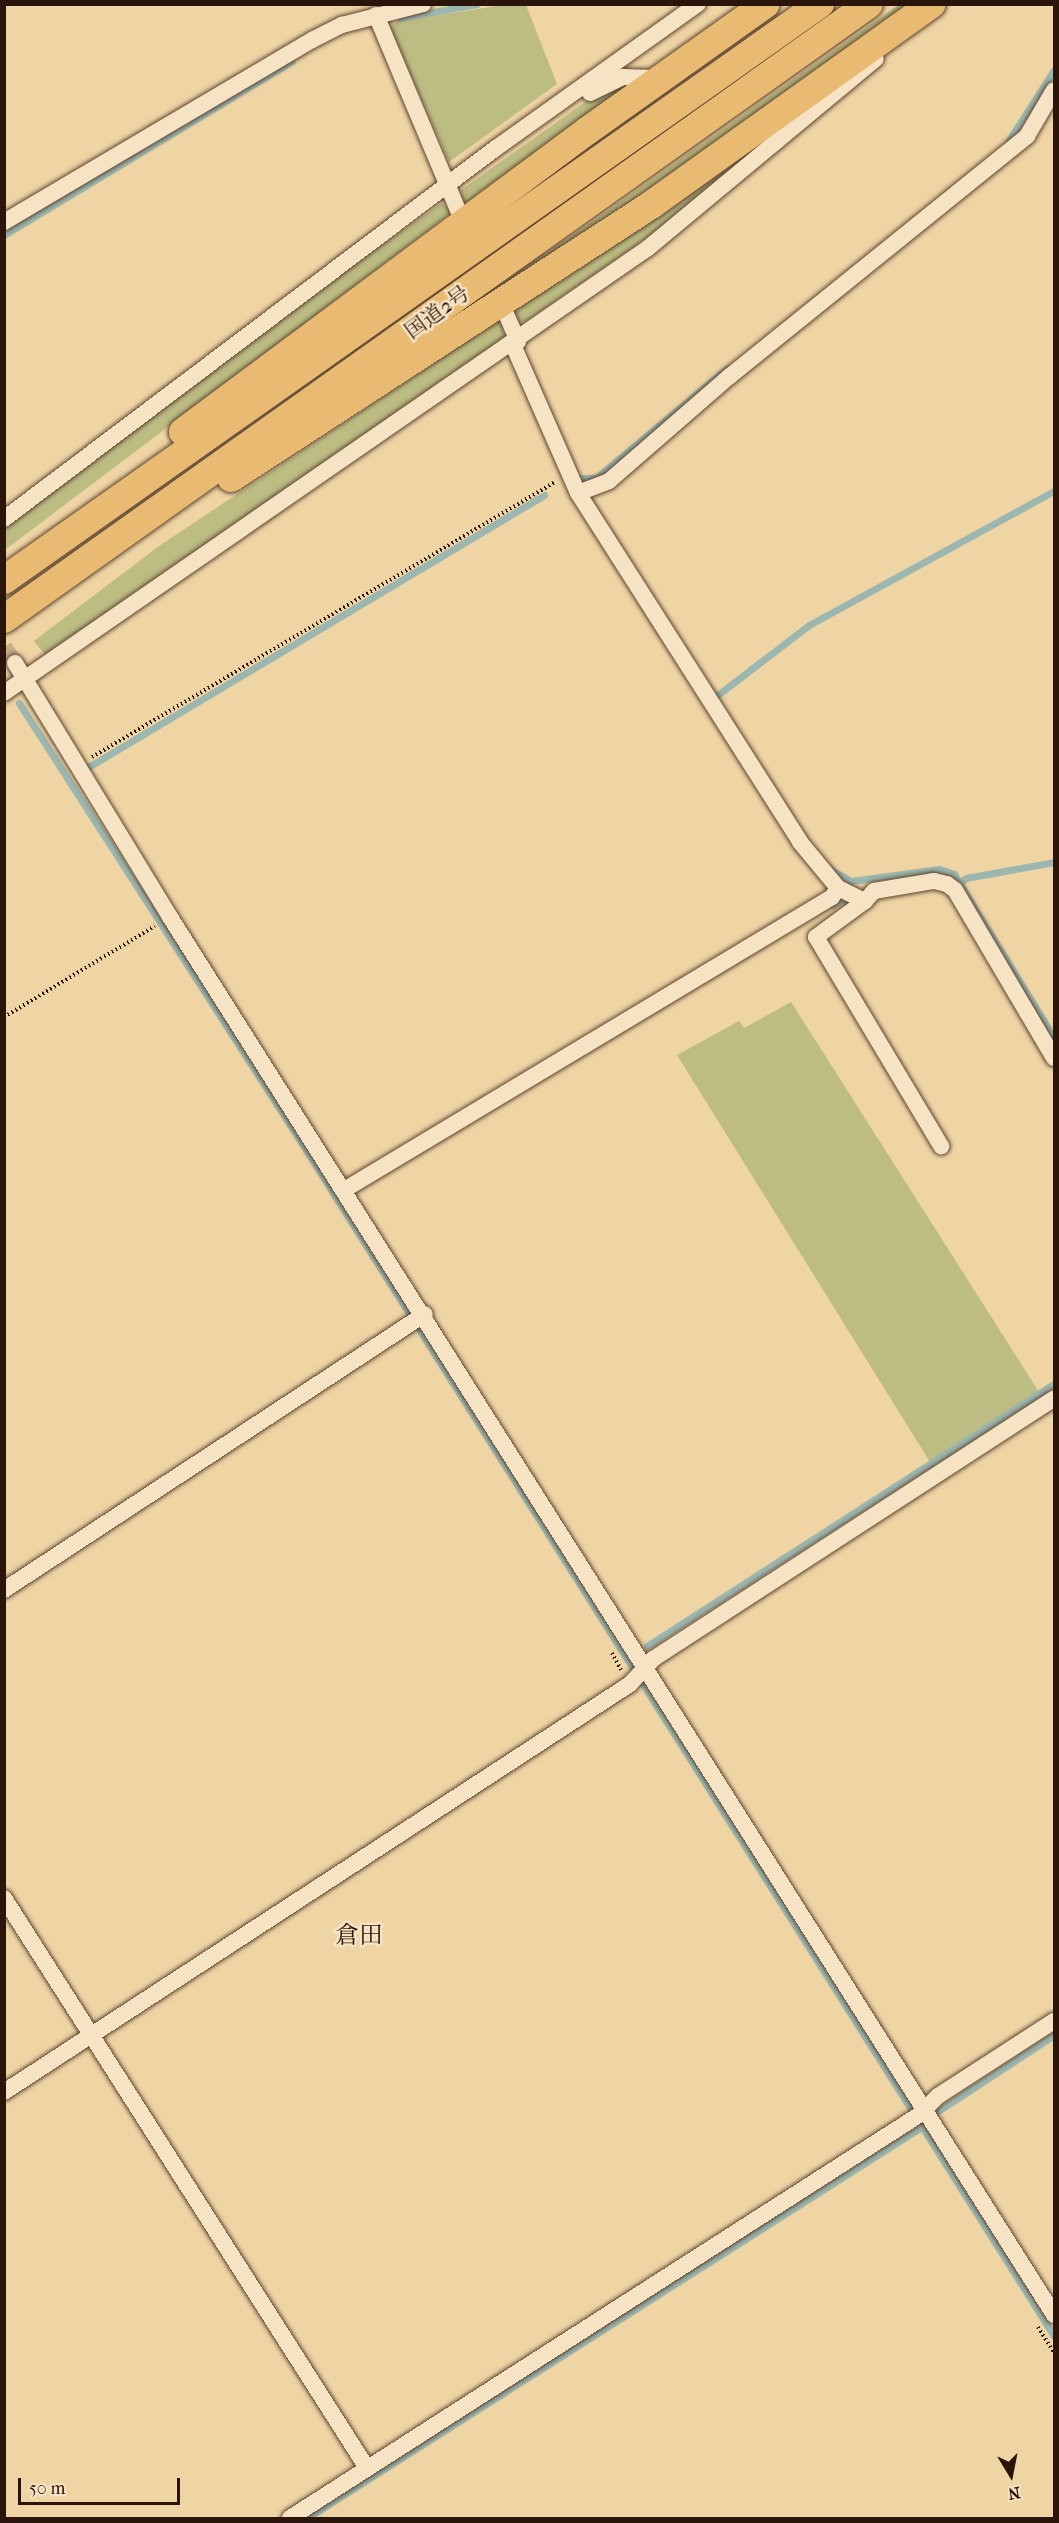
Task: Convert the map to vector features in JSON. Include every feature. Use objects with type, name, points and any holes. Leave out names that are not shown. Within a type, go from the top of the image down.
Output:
[{"type":"highway","points":[[4,573],[215,407],[661,78],[766,4]]},
{"type":"highway","name":"国道2号","points":[[4,580],[820,4]]},
{"type":"highway","name":"国道2号","points":[[4,619],[869,4]]},
{"type":"highway","points":[[183,493],[239,476],[651,205],[932,4]]},
{"type":"street","points":[[4,222],[301,46],[342,25],[423,4]]},
{"type":"street","points":[[4,519],[496,148],[698,4]]},
{"type":"street","points":[[4,693],[26,681],[516,343],[648,248],[941,4]]},
{"type":"street","points":[[376,15],[458,210]]},
{"type":"street","points":[[496,148],[552,118],[607,81],[623,77],[661,78]]},
{"type":"street","points":[[578,493],[609,481],[730,376],[1027,136],[1054,90]]},
{"type":"street","points":[[506,314],[568,475],[578,493],[800,842],[849,893]]},
{"type":"street","points":[[15,663],[76,767],[344,1190],[417,1319],[918,2115],[1054,2314]]},
{"type":"street","points":[[344,1190],[832,897],[849,893],[933,881],[955,890],[1054,1058]]},
{"type":"street","points":[[849,893],[816,937],[941,1146]]},
{"type":"street","points":[[4,1590],[417,1319]]},
{"type":"street","points":[[4,2092],[91,2037],[1054,1399]]},
{"type":"street","points":[[4,1898],[367,2468]]},
{"type":"street","points":[[290,2518],[918,2115],[938,2096],[1054,2021]]},
{"type":"path","points":[[76,767],[568,475]]},
{"type":"path","points":[[4,1017],[156,926]]},
{"type":"green space","points":[[502,5],[526,5],[557,84],[449,162],[390,27],[397,22]]},
{"type":"green space","points":[[898,5],[909,5],[856,46],[469,313],[449,323]]},
{"type":"green space","points":[[618,84],[623,90],[461,206],[461,190],[609,85]]},
{"type":"green space","points":[[724,168],[724,174],[654,233],[526,321],[519,322],[508,309]]},
{"type":"green space","points":[[442,203],[452,212],[5,550],[5,528],[322,287]]},
{"type":"green space","points":[[501,319],[505,341],[47,658],[34,641],[159,546]]},
{"type":"green space","points":[[791,1002],[1039,1392],[930,1462],[677,1055],[739,1021],[744,1028]]},
{"type":"waterway","points":[[400,18],[477,4]]},
{"type":"waterway","points":[[4,235],[292,61]]},
{"type":"waterway","points":[[1009,140],[1054,70]]},
{"type":"waterway","points":[[578,478],[596,478],[727,368]]},
{"type":"waterway","points":[[715,697],[809,625],[1054,491]]},
{"type":"waterway","points":[[90,766],[544,495]]},
{"type":"waterway","points":[[19,703],[292,1128],[1054,2336]]},
{"type":"waterway","points":[[961,882],[966,878],[1054,862]]},
{"type":"waterway","points":[[830,869],[851,881]]},
{"type":"waterway","points":[[833,905],[842,900],[851,881],[939,869],[954,874],[1054,1038]]},
{"type":"waterway","points":[[647,1646],[1054,1384]]},
{"type":"waterway","points":[[938,2111],[1054,2035]]},
{"type":"waterway","points":[[307,2518],[923,2126]]},
{"type":"tunnel","points":[[4,647],[15,663]]},
{"type":"district","name":"倉田","points":[[359,1936]]}]
